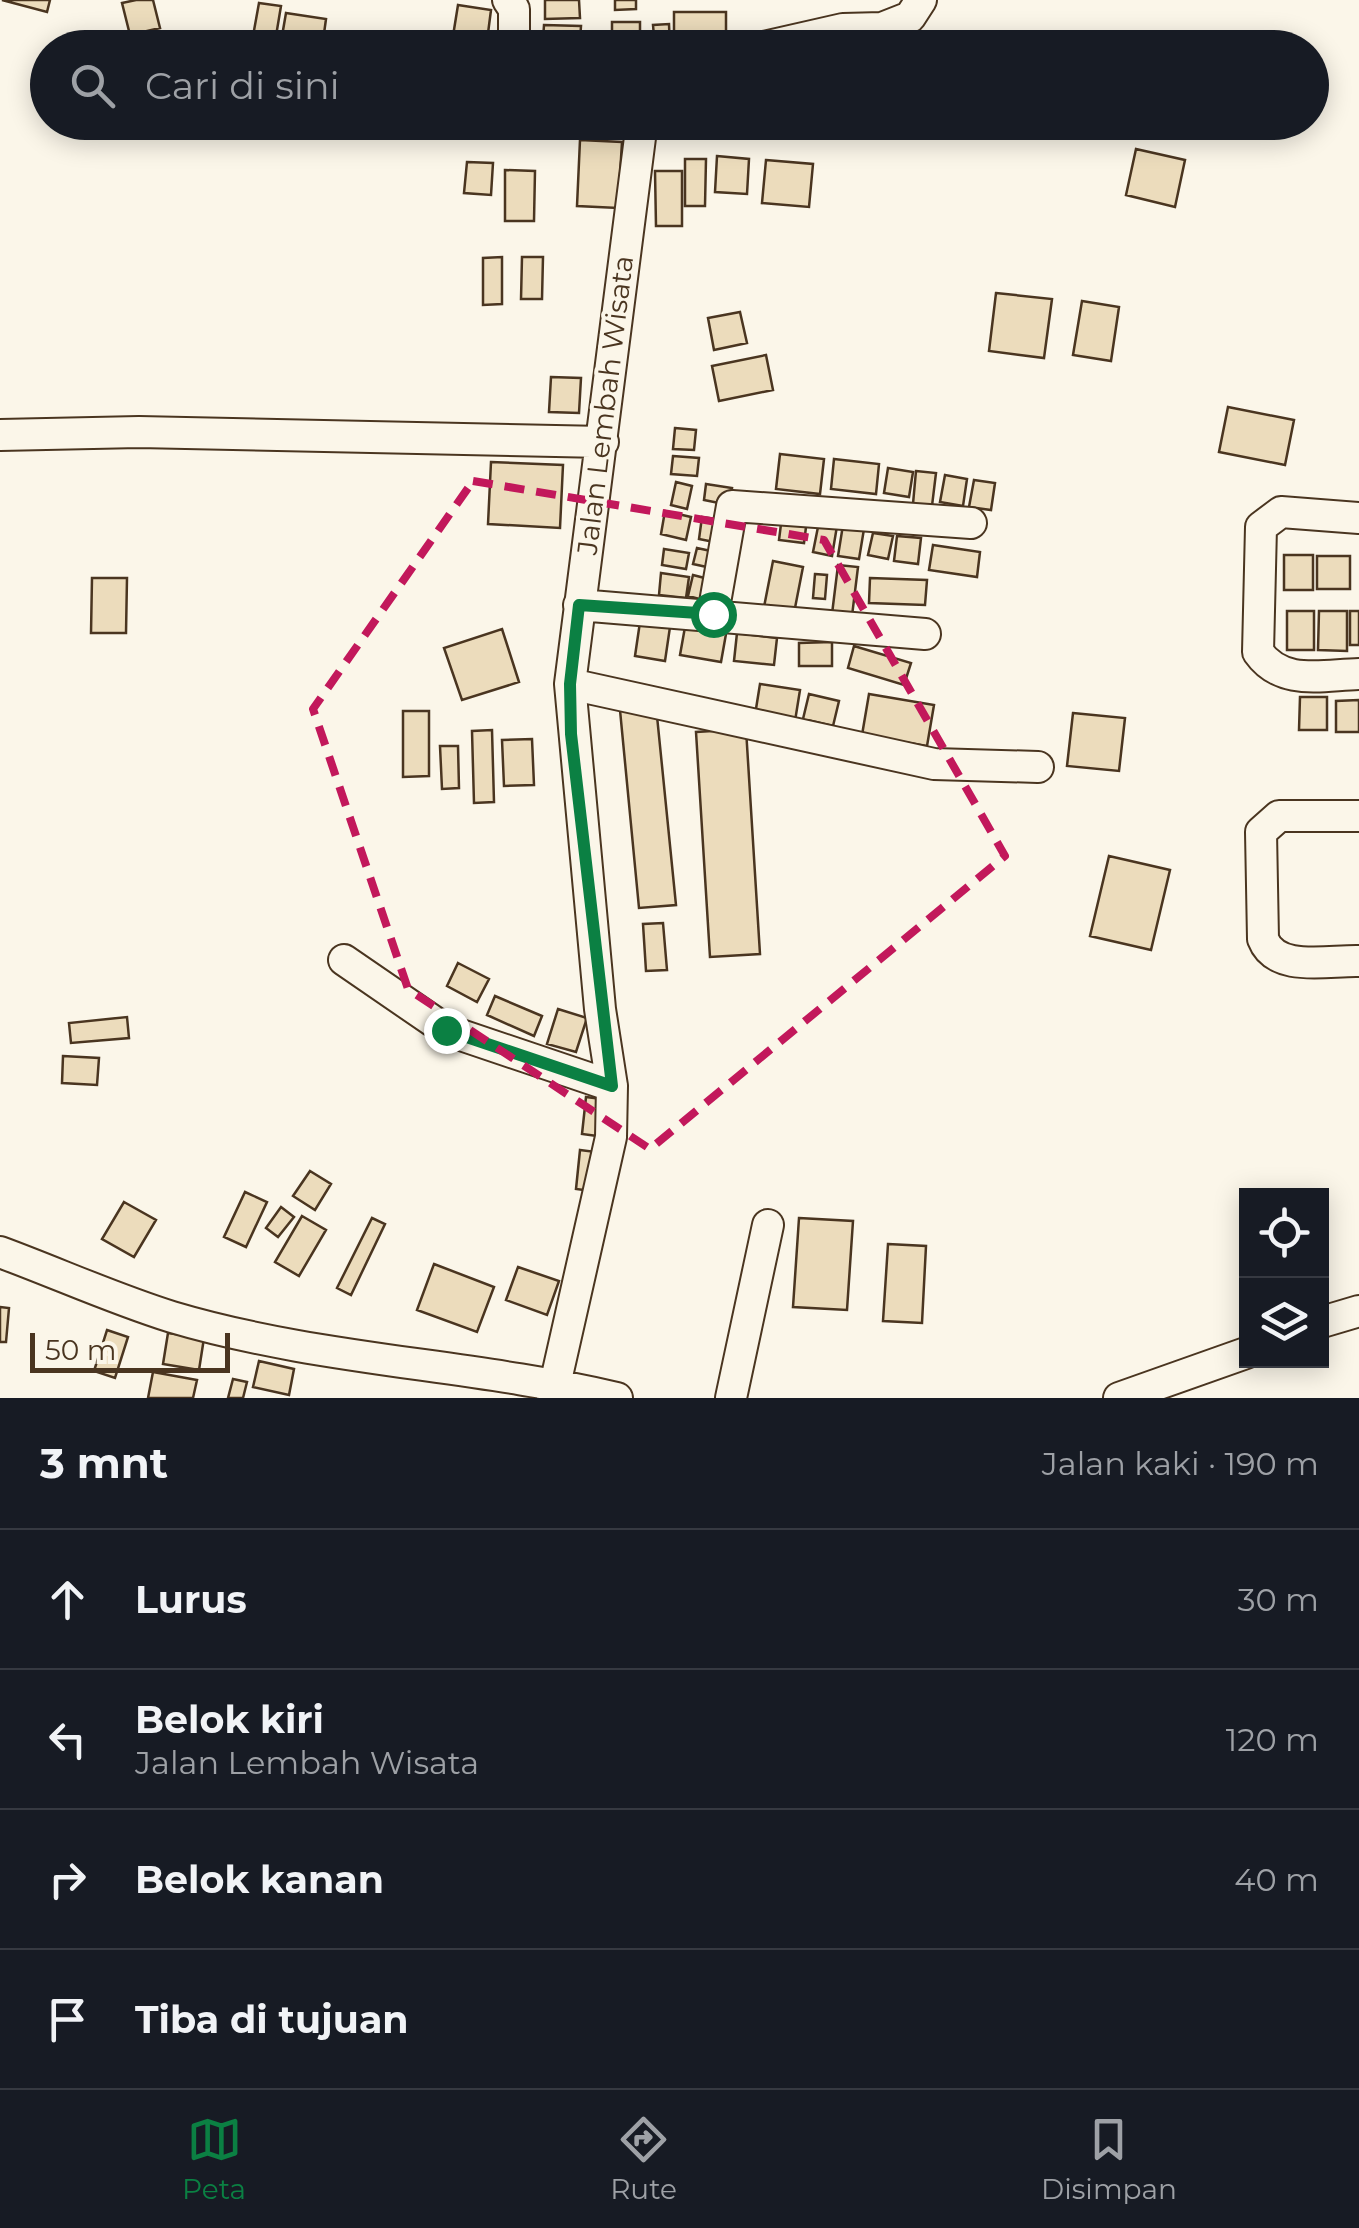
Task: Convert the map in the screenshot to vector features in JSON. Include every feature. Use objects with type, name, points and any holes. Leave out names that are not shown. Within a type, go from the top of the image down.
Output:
[{"type":"street","points":[[508,0],[514,9],[514,30]]},
{"type":"street","points":[[839,30],[882,28],[910,17],[920,0]]},
{"type":"street","name":"Jalan Lembah Wisata","points":[[553,1391],[604,1181],[612,1086],[571,734],[570,684],[640,140]]},
{"type":"street","points":[[0,435],[140,432],[603,442]]},
{"type":"street","points":[[713,614],[732,506],[972,523]]},
{"type":"street","points":[[1359,518],[1281,512],[1261,527],[1258,652],[1268,667],[1283,676],[1359,674]]},
{"type":"street","points":[[579,605],[926,634]]},
{"type":"street","points":[[570,684],[934,764],[1038,767]]},
{"type":"street","points":[[1359,816],[1279,816],[1262,832],[1262,939],[1267,950],[1279,960],[1359,960]]},
{"type":"street","points":[[344,960],[446,1030],[612,1086]]},
{"type":"street","points":[[731,1398],[768,1225]]},
{"type":"street","points":[[0,1252],[173,1317],[553,1391],[617,1398]]},
{"type":"street","points":[[1329,1320],[1359,1311]]},
{"type":"street","points":[[1118,1398],[1239,1355]]},
{"type":"highlighted area","points":[[473,481],[824,540],[1005,856],[650,1149],[408,989],[313,709]]},
{"type":"building","points":[[2,0],[50,0],[47,12]]},
{"type":"building","points":[[153,0],[160,28],[129,30],[122,3]]},
{"type":"building","points":[[545,0],[579,0],[580,18],[545,19]]},
{"type":"building","points":[[615,0],[636,0],[636,9],[615,10]]},
{"type":"building","points":[[259,3],[281,6],[277,30],[254,30]]},
{"type":"building","points":[[458,5],[491,10],[488,30],[454,30]]},
{"type":"building","points":[[674,12],[726,12],[726,30],[674,30]]},
{"type":"building","points":[[286,13],[326,19],[324,30],[283,30]]},
{"type":"building","points":[[612,22],[640,22],[640,30],[612,30]]},
{"type":"building","points":[[669,24],[669,30],[653,30],[653,25]]},
{"type":"building","points":[[544,25],[581,26],[581,30],[544,30]]},
{"type":"building","points":[[580,140],[622,142],[618,208],[577,206]]},
{"type":"building","points":[[1136,149],[1185,160],[1175,207],[1126,195]]},
{"type":"building","points":[[717,156],[749,159],[747,194],[715,192]]},
{"type":"building","points":[[685,159],[706,159],[705,206],[685,206]]},
{"type":"building","points":[[766,160],[813,164],[809,207],[762,203]]},
{"type":"building","points":[[467,162],[493,163],[491,195],[464,193]]},
{"type":"building","points":[[505,170],[535,171],[534,221],[505,221]]},
{"type":"building","points":[[655,171],[682,171],[682,226],[656,226]]},
{"type":"building","points":[[502,257],[502,304],[483,305],[483,258]]},
{"type":"building","points":[[522,257],[543,257],[542,299],[521,299]]},
{"type":"building","points":[[996,293],[1052,299],[1044,358],[989,351]]},
{"type":"building","points":[[1082,301],[1119,307],[1111,361],[1073,355]]},
{"type":"building","points":[[740,312],[747,343],[714,350],[708,318]]},
{"type":"building","points":[[766,355],[773,390],[719,401],[712,366]]},
{"type":"building","points":[[551,377],[581,378],[579,413],[549,412]]},
{"type":"building","points":[[1228,407],[1294,420],[1285,465],[1219,452]]},
{"type":"building","points":[[675,428],[696,430],[694,450],[673,449]]},
{"type":"building","points":[[780,454],[824,459],[820,494],[776,489]]},
{"type":"building","points":[[673,456],[699,458],[697,476],[671,474]]},
{"type":"building","points":[[834,459],[879,464],[876,494],[831,489]]},
{"type":"building","points":[[491,462],[563,465],[560,528],[488,524]]},
{"type":"building","points":[[888,468],[913,472],[909,497],[884,493]]},
{"type":"building","points":[[916,471],[936,473],[932,506],[913,504]]},
{"type":"building","points":[[945,475],[967,479],[963,506],[940,502]]},
{"type":"building","points":[[974,480],[995,483],[991,510],[969,507]]},
{"type":"building","points":[[676,482],[692,486],[687,509],[671,505]]},
{"type":"building","points":[[706,484],[732,488],[729,505],[704,500]]},
{"type":"building","points":[[665,511],[691,517],[686,540],[661,534]]},
{"type":"building","points":[[782,516],[807,519],[804,543],[779,540]]},
{"type":"building","points":[[702,517],[723,520],[719,543],[699,539]]},
{"type":"building","points":[[820,517],[838,520],[832,556],[813,552]]},
{"type":"building","points":[[843,525],[864,529],[859,559],[838,556]]},
{"type":"building","points":[[873,533],[893,536],[888,559],[868,555]]},
{"type":"building","points":[[897,536],[921,538],[918,564],[894,561]]},
{"type":"building","points":[[933,545],[980,552],[977,577],[929,570]]},
{"type":"building","points":[[697,548],[720,553],[716,569],[693,564]]},
{"type":"building","points":[[664,549],[689,553],[686,569],[662,565]]},
{"type":"building","points":[[1284,555],[1313,555],[1313,590],[1284,590]]},
{"type":"building","points":[[1317,556],[1350,556],[1350,589],[1317,589]]},
{"type":"building","points":[[773,561],[803,567],[794,613],[764,607]]},
{"type":"building","points":[[838,565],[858,567],[852,616],[832,614]]},
{"type":"building","points":[[661,573],[689,577],[686,598],[659,595]]},
{"type":"building","points":[[815,574],[827,575],[825,599],[813,598]]},
{"type":"building","points":[[693,575],[716,581],[711,602],[688,596]]},
{"type":"building","points":[[92,578],[127,578],[126,633],[91,633]]},
{"type":"building","points":[[870,578],[927,580],[925,605],[869,603]]},
{"type":"building","points":[[1287,611],[1314,611],[1314,650],[1287,650]]},
{"type":"building","points":[[1319,611],[1347,611],[1347,651],[1318,650]]},
{"type":"building","points":[[1350,611],[1359,611],[1359,645],[1350,645]]},
{"type":"building","points":[[640,622],[670,627],[665,661],[635,656]]},
{"type":"building","points":[[685,627],[726,634],[721,662],[680,655]]},
{"type":"building","points":[[502,629],[519,682],[462,700],[444,648]]},
{"type":"building","points":[[737,633],[777,638],[774,665],[734,661]]},
{"type":"building","points":[[832,642],[832,666],[799,666],[799,643]]},
{"type":"building","points":[[854,646],[911,663],[904,685],[848,668]]},
{"type":"building","points":[[760,684],[800,690],[795,721],[755,715]]},
{"type":"building","points":[[809,694],[839,701],[833,726],[803,719]]},
{"type":"building","points":[[869,694],[934,705],[927,746],[862,735]]},
{"type":"building","points":[[1300,697],[1327,697],[1327,730],[1299,730]]},
{"type":"building","points":[[1359,700],[1359,732],[1336,732],[1336,701]]},
{"type":"building","points":[[656,706],[676,905],[639,908],[620,710]]},
{"type":"building","points":[[403,711],[429,711],[429,776],[403,777]]},
{"type":"building","points":[[1073,713],[1125,718],[1119,771],[1067,766]]},
{"type":"building","points":[[746,729],[760,954],[710,957],[696,732]]},
{"type":"building","points":[[492,730],[494,802],[474,803],[472,731]]},
{"type":"building","points":[[532,739],[534,785],[504,786],[502,740]]},
{"type":"building","points":[[440,746],[458,746],[459,788],[442,789]]},
{"type":"building","points":[[1109,856],[1170,870],[1151,950],[1090,936]]},
{"type":"building","points":[[663,923],[667,970],[646,971],[643,924]]},
{"type":"building","points":[[458,963],[489,979],[477,1002],[447,986]]},
{"type":"building","points":[[495,996],[542,1016],[534,1036],[487,1015]]},
{"type":"building","points":[[495,996],[542,1016],[534,1036],[487,1015]]},
{"type":"building","points":[[558,1009],[587,1018],[576,1052],[547,1044]]},
{"type":"building","points":[[127,1017],[129,1038],[71,1043],[69,1023]]},
{"type":"building","points":[[63,1056],[99,1058],[97,1085],[62,1083]]},
{"type":"building","points":[[586,1097],[610,1100],[605,1137],[582,1134]]},
{"type":"building","points":[[580,1150],[596,1152],[592,1191],[576,1189]]},
{"type":"building","points":[[310,1171],[331,1184],[315,1210],[293,1196]]},
{"type":"building","points":[[245,1192],[267,1202],[246,1247],[224,1237]]},
{"type":"building","points":[[124,1202],[156,1220],[134,1257],[102,1239]]},
{"type":"building","points":[[281,1207],[294,1217],[278,1237],[266,1228]]},
{"type":"building","points":[[302,1216],[326,1230],[299,1276],[275,1262]]},
{"type":"building","points":[[372,1218],[385,1224],[351,1295],[337,1288]]},
{"type":"building","points":[[799,1218],[853,1221],[847,1310],[793,1307]]},
{"type":"building","points":[[888,1244],[926,1246],[922,1323],[883,1321]]},
{"type":"building","points":[[434,1264],[494,1287],[477,1332],[417,1310]]},
{"type":"building","points":[[518,1267],[559,1281],[547,1315],[506,1300]]},
{"type":"building","points":[[0,1307],[9,1308],[6,1342],[0,1342]]},
{"type":"building","points":[[107,1330],[128,1337],[115,1378],[94,1371]]},
{"type":"building","points":[[168,1333],[204,1338],[199,1370],[163,1364]]},
{"type":"building","points":[[259,1361],[294,1369],[289,1395],[253,1387]]},
{"type":"building","points":[[153,1372],[197,1380],[193,1398],[148,1398]]},
{"type":"building","points":[[233,1379],[247,1382],[243,1398],[228,1398]]},
{"type":"route","points":[[446,1030],[612,1086],[571,734],[570,684],[579,605],[713,614]]}]
